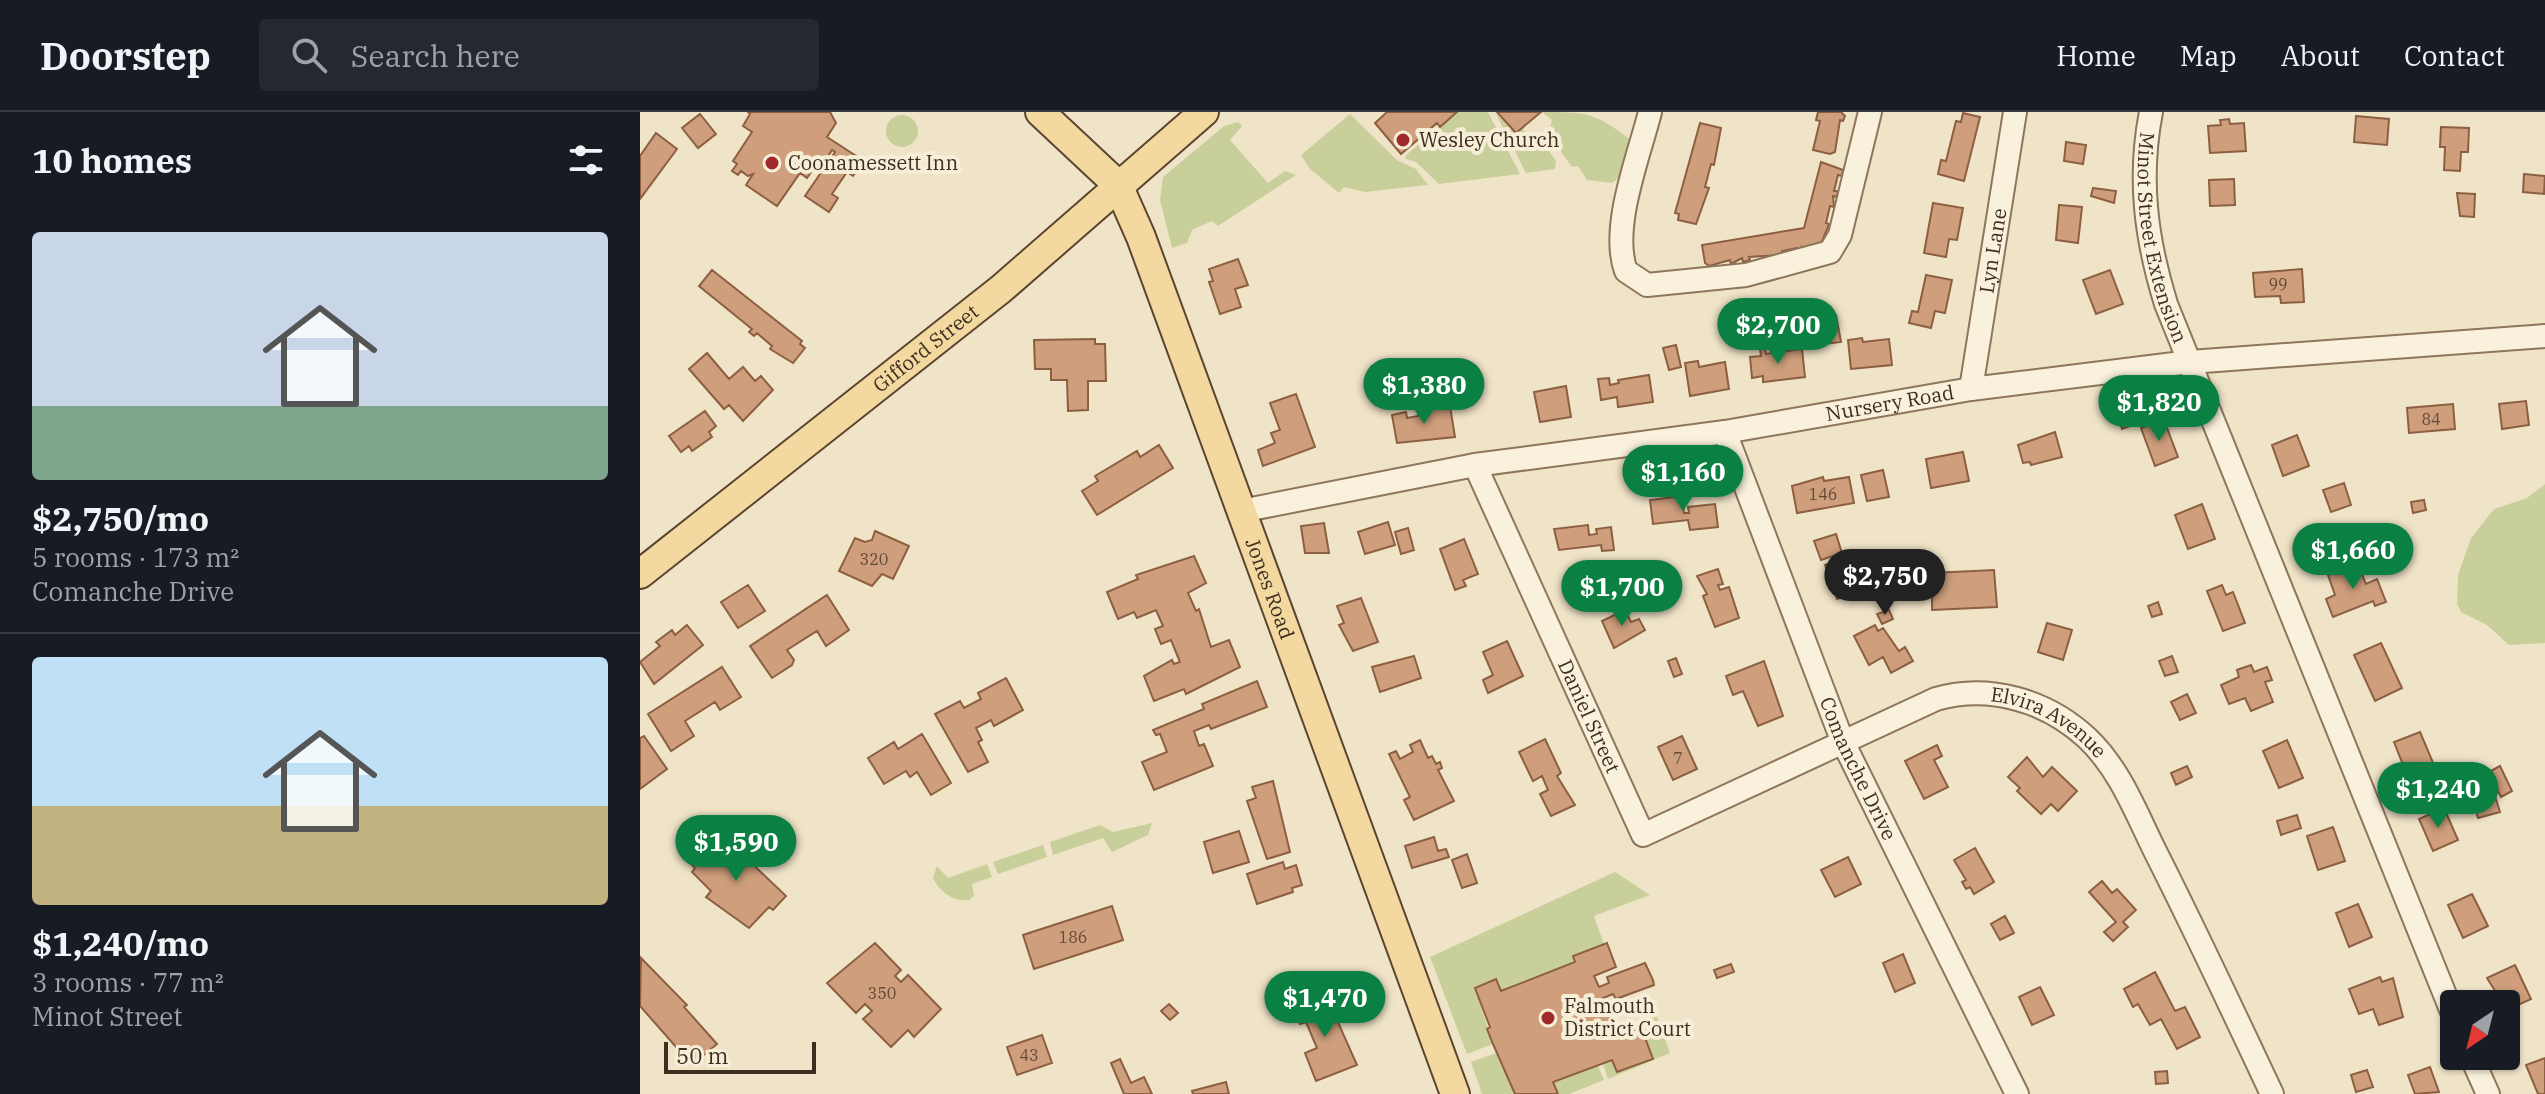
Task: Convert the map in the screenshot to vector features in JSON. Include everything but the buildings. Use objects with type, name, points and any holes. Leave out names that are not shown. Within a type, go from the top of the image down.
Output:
[{"type":"main road","name":"Jones Road","points":[[1040,112],[1118,185],[1141,237],[1455,1094]]},
{"type":"main road","name":"Gifford Street","points":[[640,574],[1001,289],[1204,112]]},
{"type":"street","points":[[1650,112],[1629,193],[1620,249],[1626,271],[1647,285],[1746,275],[1830,252],[1840,235],[1870,112]]},
{"type":"street","name":"Lyn Lane","points":[[1971,389],[2015,112]]},
{"type":"street","name":"Minot Street Extension","points":[[2151,112],[2143,192],[2149,242],[2166,304],[2443,990]]},
{"type":"street","name":"Nursery Road","points":[[1241,511],[1475,465],[1725,432],[1971,389],[2190,362],[2545,336]]},
{"type":"street","name":"Comanche Drive","points":[[1725,432],[1842,740],[2017,1094]]},
{"type":"street","name":"Daniel Street","points":[[1475,465],[1643,835]]},
{"type":"street","name":"Elvira Avenue","points":[[1643,835],[1936,699],[1976,691],[2019,698],[2085,736],[2114,769],[2209,958],[2272,1094]]},
{"type":"street","points":[[2477,1070],[2488,1094]]},
{"type":"green space","points":[[1457,112],[1488,112],[1520,174],[1439,184],[1416,162],[1406,159],[1405,156]]},
{"type":"green space","points":[[1495,112],[1516,133],[1522,129],[1544,144],[1556,161],[1555,169],[1526,173]]},
{"type":"green space","points":[[1542,112],[1589,116],[1631,140],[1626,172],[1612,183],[1587,180],[1578,166],[1572,167],[1549,135],[1552,120]]},
{"type":"green space","points":[[1350,114],[1397,160],[1416,169],[1428,185],[1365,192],[1344,187],[1339,193],[1310,169],[1301,155]]},
{"type":"green space","points":[[902,115],[913,120],[918,131],[913,142],[902,147],[891,142],[886,131],[891,120]]},
{"type":"green space","points":[[1238,122],[1242,126],[1230,140],[1268,183],[1285,171],[1296,175],[1218,226],[1212,221],[1192,230],[1187,243],[1172,248],[1160,200],[1163,177],[1224,126]]},
{"type":"green space","points":[[2545,484],[2545,643],[2509,645],[2487,625],[2461,612],[2457,604],[2458,575],[2471,538],[2494,509],[2527,498]]},
{"type":"green space","points":[[1152,823],[1148,835],[1112,852],[1103,838],[1053,855],[1050,842],[1100,825],[1113,832]]},
{"type":"green space","points":[[1043,845],[1047,857],[998,874],[993,862]]},
{"type":"green space","points":[[987,864],[992,877],[972,884],[974,895],[970,900],[958,900],[948,895],[933,878],[937,866],[948,878]]},
{"type":"green space","points":[[1615,872],[1650,895],[1594,916],[1604,944],[1573,956],[1575,962],[1501,991],[1475,988],[1493,1044],[1467,1054],[1430,957]]},
{"type":"green space","points":[[1646,1000],[1652,1003],[1670,1053],[1608,1079],[1603,1064],[1612,1060],[1618,1072],[1653,1059],[1641,1028],[1647,1025],[1639,1003]]},
{"type":"green space","points":[[1496,1053],[1515,1094],[1482,1094],[1471,1062]]},
{"type":"green space","points":[[1598,1066],[1604,1080],[1569,1094],[1558,1094],[1553,1082]]},
{"type":"place","name":"Wesley Church","points":[[1403,140]]},
{"type":"place","name":"Coonamessett Inn","points":[[772,163]]},
{"type":"place","name":"Falmouth District Court","points":[[1548,1018]]}]
